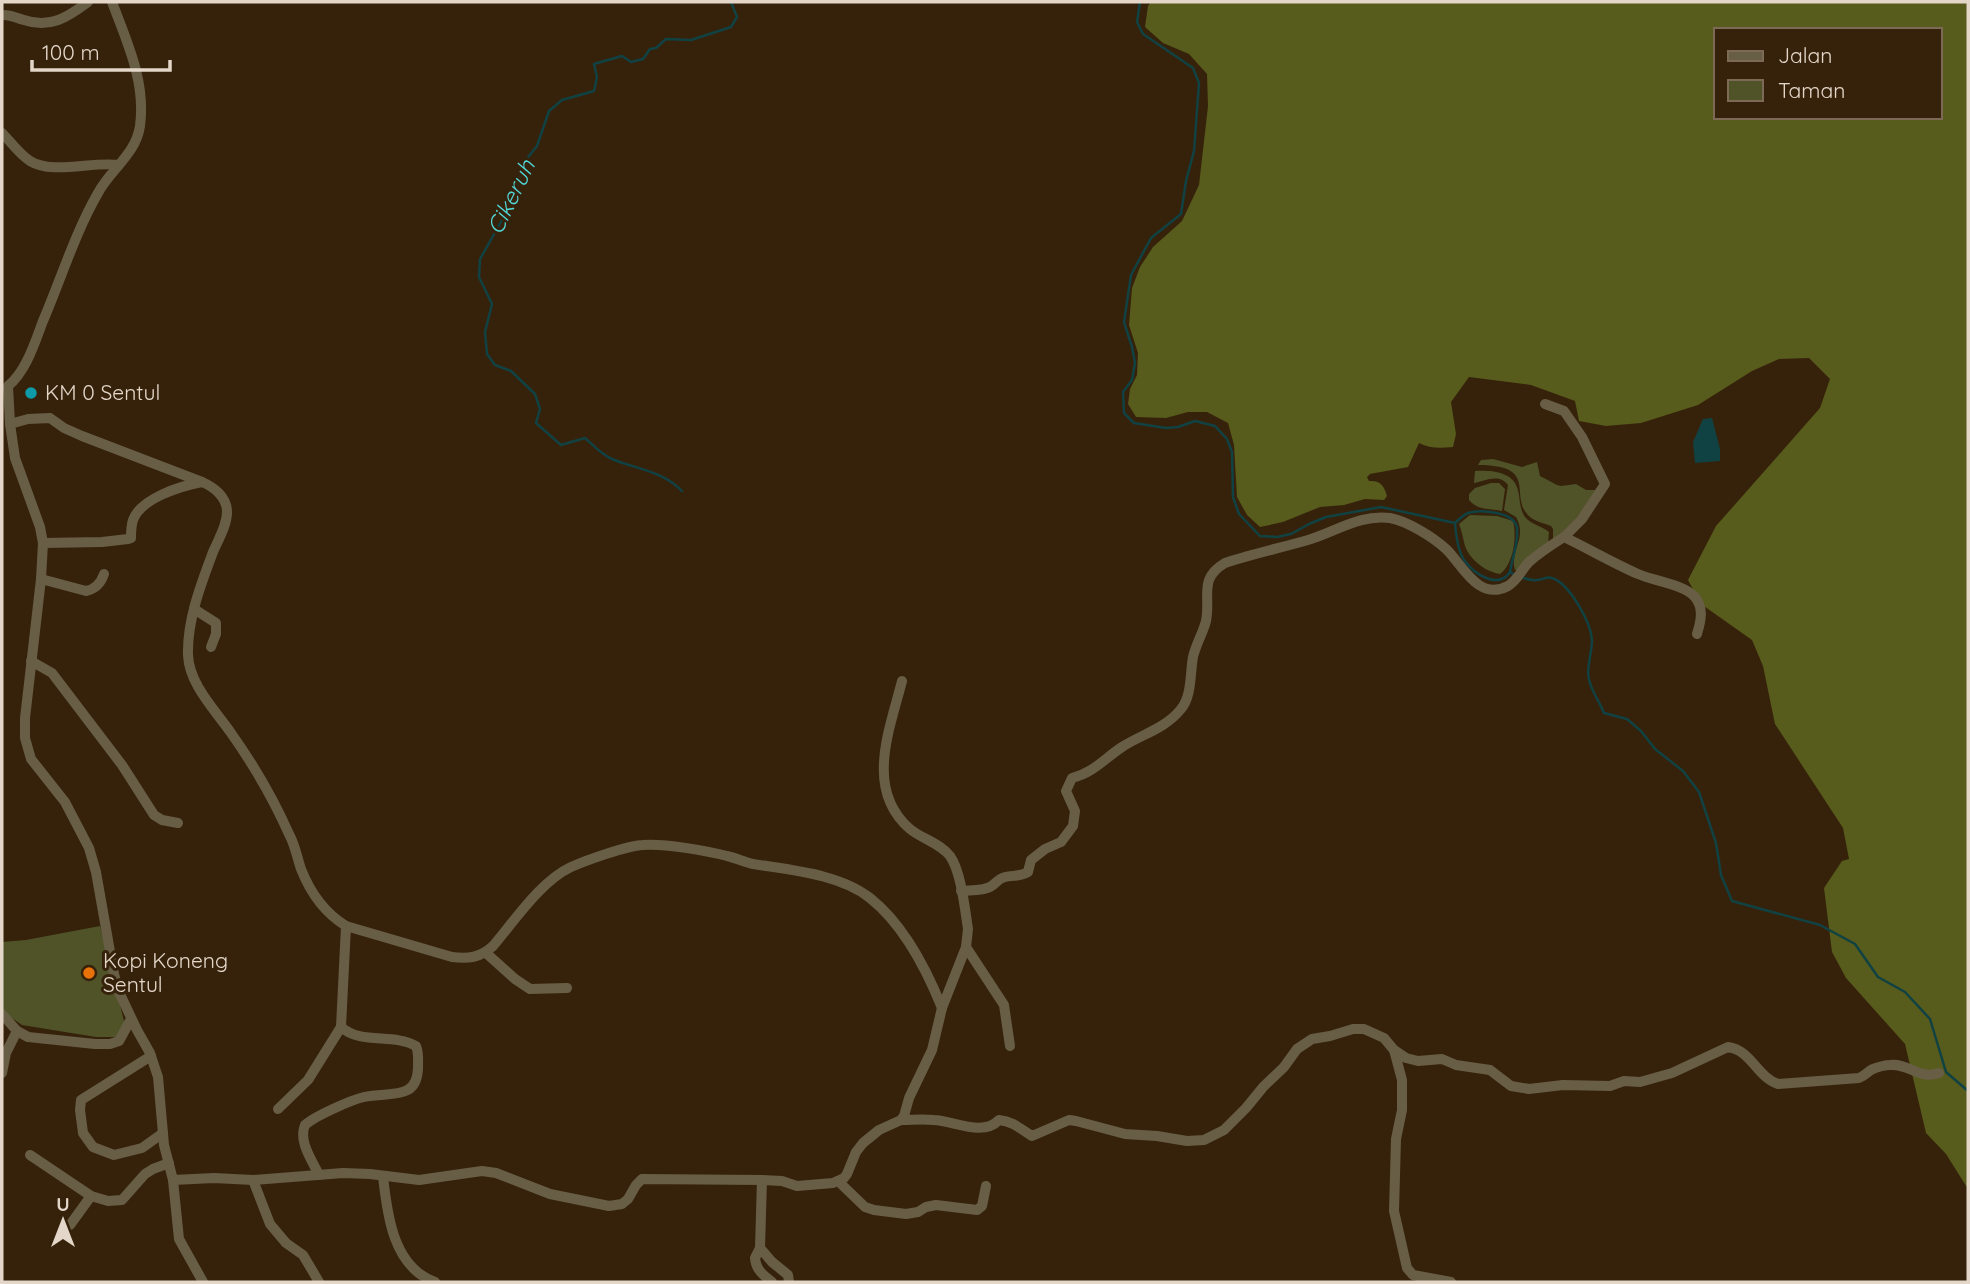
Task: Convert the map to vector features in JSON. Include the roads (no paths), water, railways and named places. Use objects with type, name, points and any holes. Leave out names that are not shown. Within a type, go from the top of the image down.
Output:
[{"type":"street","points":[[2,15],[34,23],[57,21],[88,2]]},
{"type":"street","points":[[112,2],[140,86],[137,137],[129,154],[97,194],[33,345],[16,377],[5,386],[15,457],[40,527],[43,543],[25,718],[27,749],[31,759],[73,814],[89,848],[119,992],[152,1056],[158,1077],[163,1133],[173,1180],[179,1239],[203,1282]]},
{"type":"street","points":[[2,134],[24,156],[37,164],[55,167],[97,163],[119,165]]},
{"type":"street","points":[[961,891],[992,887],[999,879],[1028,873],[1031,860],[1060,842],[1073,826],[1075,811],[1066,791],[1072,778],[1089,772],[1122,747],[1158,728],[1181,709],[1187,696],[1194,654],[1206,619],[1208,584],[1214,571],[1225,563],[1310,539],[1351,523],[1372,518],[1391,519],[1441,544],[1464,572],[1486,588],[1507,586],[1529,562],[1564,537],[1582,519],[1605,484],[1582,437],[1564,411],[1545,404]]},
{"type":"street","points":[[10,424],[28,419],[50,418],[82,436],[211,486],[220,494],[228,513],[194,609],[190,626],[189,667],[267,790],[290,835],[301,868],[315,896],[331,915],[346,926],[452,957],[475,957],[486,953],[537,894],[561,873],[583,862],[643,845],[674,847],[794,870],[835,880],[860,890],[883,910],[903,933],[942,1008]]},
{"type":"street","points":[[43,543],[102,542],[131,538],[134,517],[148,502],[202,482]]},
{"type":"street","points":[[1564,537],[1639,575],[1675,586],[1694,596],[1701,611],[1697,634]]},
{"type":"street","points":[[41,579],[86,591],[98,585],[104,575]]},
{"type":"street","points":[[194,609],[216,623],[217,630],[211,647]]},
{"type":"street","points":[[31,660],[52,673],[122,765],[154,815],[162,820],[178,822]]},
{"type":"street","points":[[901,1120],[932,1050],[942,1008],[966,947],[968,929],[955,865],[949,854],[909,828],[891,805],[886,790],[883,753],[902,681]]},
{"type":"street","points":[[278,1109],[308,1080],[341,1027],[346,926]]},
{"type":"street","points":[[966,947],[1004,1005],[1010,1046]]},
{"type":"street","points":[[486,953],[530,989],[567,988]]},
{"type":"street","points":[[2,1014],[22,1035],[110,1044],[123,1037],[131,1019]]},
{"type":"street","points":[[319,1175],[304,1142],[302,1132],[305,1125],[359,1098],[402,1093],[415,1085],[418,1078],[416,1046],[406,1042],[356,1036],[341,1027]]},
{"type":"street","points":[[173,1180],[253,1180],[357,1173],[419,1180],[469,1172],[496,1173],[550,1194],[609,1206],[622,1204],[642,1179],[762,1180],[782,1181],[797,1186],[833,1183],[847,1174],[863,1143],[880,1130],[901,1120],[934,1120],[982,1128],[999,1120],[1016,1125],[1032,1136],[1069,1120],[1125,1134],[1187,1141],[1204,1140],[1224,1130],[1284,1067],[1297,1049],[1312,1039],[1353,1029],[1364,1030],[1384,1038],[1394,1050],[1406,1058],[1418,1062],[1442,1059],[1455,1065],[1490,1070],[1511,1086],[1529,1089],[1563,1085],[1610,1086],[1624,1080],[1640,1082],[1672,1073],[1728,1047],[1737,1048],[1769,1081],[1778,1084],[1859,1078],[1873,1069],[1893,1064],[1922,1075],[1932,1076],[1939,1073]]},
{"type":"street","points":[[2,1073],[6,1053],[17,1031]]},
{"type":"street","points":[[1394,1050],[1402,1080],[1402,1110],[1396,1139],[1394,1210],[1407,1268],[1413,1275],[1451,1282]]},
{"type":"street","points":[[152,1056],[81,1100],[81,1123],[83,1133],[93,1147],[114,1155],[142,1148],[163,1133]]},
{"type":"street","points":[[30,1155],[91,1196],[108,1201],[122,1200],[145,1174],[169,1164]]},
{"type":"street","points":[[383,1176],[390,1229],[410,1264],[425,1279],[435,1282]]},
{"type":"street","points":[[253,1180],[270,1224],[286,1243],[303,1255],[319,1282]]},
{"type":"street","points":[[762,1180],[760,1248],[755,1258],[757,1267],[772,1282]]},
{"type":"street","points":[[838,1181],[869,1209],[906,1214],[936,1205],[977,1210],[982,1206],[986,1186]]},
{"type":"street","points":[[70,1225],[91,1196]]},
{"type":"street","points":[[760,1248],[788,1275],[789,1282]]},
{"type":"water","points":[[1712,418],[1720,449],[1720,461],[1695,463],[1693,442],[1703,419]]},
{"type":"waterway","name":"Cikeruh","points":[[682,491],[658,475],[608,457],[585,438],[561,445],[536,423],[540,409],[535,394],[511,371],[495,365],[487,354],[485,332],[492,304],[479,277],[480,259],[510,206],[521,166],[537,146],[549,111],[562,100],[594,91],[597,77],[594,64],[622,56],[631,62],[643,59],[650,49],[656,48],[666,39],[691,40],[731,27],[737,17],[731,2]]},
{"type":"waterway","points":[[1140,2],[1137,22],[1143,34],[1193,68],[1199,83],[1194,151],[1181,214],[1151,238],[1131,275],[1124,322],[1135,363],[1132,380],[1123,392],[1124,413],[1134,423],[1166,428],[1195,421],[1215,426],[1227,439],[1232,452],[1233,497],[1239,514],[1260,536],[1291,534],[1326,517],[1381,507],[1455,523],[1460,552],[1474,570],[1493,580],[1499,580],[1510,572],[1515,575]]},
{"type":"waterway","points":[[1455,523],[1464,515],[1474,512],[1497,513],[1510,518],[1517,528],[1510,572]]},
{"type":"waterway","points":[[1521,577],[1533,580],[1552,578],[1566,588],[1578,605],[1591,633],[1589,678],[1604,713],[1627,719],[1655,749],[1683,771],[1699,792],[1716,843],[1721,875],[1732,901],[1820,925],[1855,944],[1878,977],[1905,992],[1930,1019],[1946,1072],[1968,1091]]},
{"type":"place","name":"KM 0 Sentul","points":[[31,393]]},
{"type":"place","name":"Kopi Koneng Sentul","points":[[89,973]]}]
